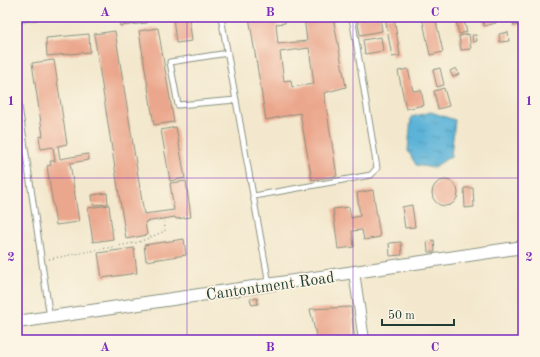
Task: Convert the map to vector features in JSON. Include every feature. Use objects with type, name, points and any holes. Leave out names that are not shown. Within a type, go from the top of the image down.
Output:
[{"type":"street","name":"Cantontment Road","points":[[17,322],[523,247]]},
{"type":"street","points":[[354,272],[364,340]]},
{"type":"lane","points":[[17,20],[36,17]]},
{"type":"lane","points":[[221,17],[269,285]]},
{"type":"lane","points":[[254,196],[371,175],[377,168],[352,17]]},
{"type":"lane","points":[[228,53],[170,62],[178,105],[236,100]]},
{"type":"lane","points":[[17,93],[50,318]]},
{"type":"path","points":[[42,261],[139,242],[165,232],[164,216]]},
{"type":"water","points":[[431,112],[455,120],[451,156],[433,168],[416,165],[408,151],[411,117]]},
{"type":"building","points":[[119,17],[146,17],[147,23],[120,26]]},
{"type":"building","points":[[173,17],[189,17],[192,41],[176,43]]},
{"type":"building","points":[[249,17],[285,17],[285,23],[276,24],[278,44],[307,41],[304,17],[333,17],[346,87],[324,93],[337,176],[312,180],[300,113],[266,120]],"holes":[[[309,48],[314,84],[292,87],[291,80],[284,81],[280,52]]]},
{"type":"building","points":[[357,17],[380,17],[382,31],[360,35]]},
{"type":"building","points":[[385,17],[394,17],[400,56],[392,57]]},
{"type":"building","points":[[422,17],[435,17],[443,52],[430,55]]},
{"type":"building","points":[[455,17],[463,17],[467,32],[459,34]]},
{"type":"building","points":[[482,17],[495,17],[496,23],[484,26]]},
{"type":"building","points":[[512,17],[523,17],[523,24],[514,26]]},
{"type":"building","points":[[158,28],[174,122],[154,125],[139,31]]},
{"type":"building","points":[[115,31],[144,214],[174,210],[170,183],[186,181],[191,217],[176,219],[175,217],[145,222],[147,235],[126,239],[94,34]]},
{"type":"building","points":[[508,32],[509,41],[500,42],[499,34]]},
{"type":"building","points":[[89,34],[90,52],[47,56],[46,38]]},
{"type":"building","points":[[469,34],[471,49],[461,50],[459,36]]},
{"type":"building","points":[[472,35],[476,35],[477,41],[473,42]]},
{"type":"building","points":[[381,37],[383,51],[365,54],[363,40]]},
{"type":"building","points":[[54,60],[67,144],[58,146],[60,159],[88,154],[89,160],[70,163],[79,222],[56,225],[47,166],[51,165],[50,161],[55,161],[53,147],[41,149],[39,137],[43,136],[32,63]]},
{"type":"building","points":[[440,68],[444,85],[437,87],[433,70]]},
{"type":"building","points":[[456,68],[459,74],[453,77],[450,71]]},
{"type":"building","points":[[408,69],[413,91],[421,90],[424,105],[406,109],[398,71]]},
{"type":"building","points":[[444,88],[449,106],[438,109],[434,91]]},
{"type":"building","points":[[176,127],[185,178],[170,181],[161,130]]},
{"type":"building","points":[[445,180],[454,184],[458,193],[454,202],[445,206],[436,202],[432,193],[436,184]]},
{"type":"building","points":[[464,188],[473,188],[474,207],[465,208]]},
{"type":"building","points":[[373,190],[380,237],[364,240],[362,230],[352,231],[354,247],[338,249],[333,209],[349,207],[351,218],[360,216],[357,193]]},
{"type":"building","points":[[107,193],[108,204],[93,205],[92,195]]},
{"type":"building","points":[[109,205],[113,239],[93,242],[88,208]]},
{"type":"building","points":[[412,205],[415,227],[405,228],[402,207]]},
{"type":"building","points":[[184,239],[186,255],[146,261],[144,245]]},
{"type":"building","points":[[434,240],[435,252],[428,252],[427,241]]},
{"type":"building","points":[[401,242],[402,255],[390,256],[389,243]]},
{"type":"building","points":[[134,248],[137,273],[102,278],[98,253]]},
{"type":"building","points":[[257,298],[258,304],[252,305],[250,299]]},
{"type":"building","points":[[351,307],[355,340],[317,340],[310,309]]}]
